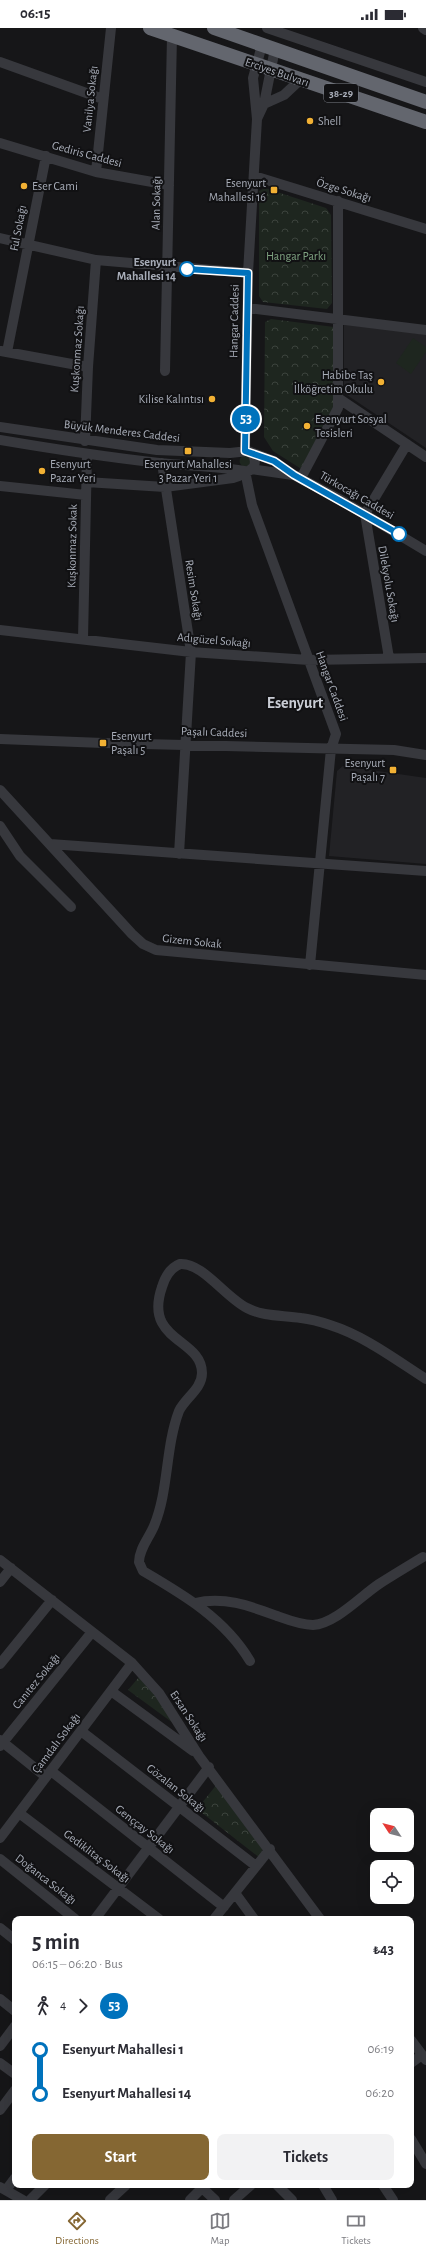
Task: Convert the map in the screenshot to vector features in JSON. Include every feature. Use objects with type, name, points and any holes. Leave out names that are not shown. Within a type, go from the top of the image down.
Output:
[{"type":"highway","name":"Erciyes Bulvarı","points":[[150,28],[426,122]]},
{"type":"highway","name":"Erciyes Bulvarı","points":[[214,28],[426,102]]},
{"type":"street","name":"Vanilya Sokağı","points":[[96,172],[111,28]]},
{"type":"street","points":[[267,28],[426,82]]},
{"type":"street","name":"Alan Sokağı","points":[[165,371],[172,36]]},
{"type":"street","name":"Hangar Caddesi","points":[[246,452],[248,273],[257,119],[253,78],[256,65],[269,47]]},
{"type":"street","name":"Hangar Caddesi","points":[[257,119],[264,104],[270,69],[269,47]]},
{"type":"street","points":[[0,62],[104,99]]},
{"type":"street","points":[[264,104],[284,95],[300,80]]},
{"type":"street","name":"Gediris Caddesi","points":[[0,142],[96,172],[169,185]]},
{"type":"street","name":"Ful Sokağı","points":[[3,352],[28,244],[46,156]]},
{"type":"street","name":"Özge Sokağı","points":[[254,176],[426,228]]},
{"type":"street","points":[[297,476],[338,408],[338,201]]},
{"type":"street","points":[[0,238],[96,260],[248,273]]},
{"type":"street","name":"Kuşkonmaz Sokağı","points":[[85,441],[88,367],[96,260]]},
{"type":"street","points":[[248,308],[426,330]]},
{"type":"street","points":[[3,352],[88,367]]},
{"type":"street","points":[[338,398],[426,457]]},
{"type":"street","name":"Büyük Menderes Caddesi","points":[[0,427],[85,441],[157,450],[230,453],[246,452]]},
{"type":"street","points":[[0,440],[87,454],[162,463],[245,470]]},
{"type":"street","points":[[364,514],[407,444]]},
{"type":"street","points":[[86,482],[165,487],[233,478],[239,476],[256,461],[246,452],[237,455],[235,461],[245,470]]},
{"type":"street","name":"Türkocağı Caddesi","points":[[246,452],[274,461],[426,551]]},
{"type":"street","name":"Kuşkonmaz Sokak","points":[[83,639],[87,454]]},
{"type":"street","name":"Resim Sokağı","points":[[162,463],[190,652],[187,744],[179,854]]},
{"type":"street","name":"Hangar Caddesi","points":[[245,470],[252,505],[336,734],[331,749],[310,966]]},
{"type":"street","name":"Türkocağı Caddesi","points":[[245,470],[297,476]]},
{"type":"street","points":[[0,486],[86,495]]},
{"type":"street","name":"Dilekyolu Sokağı","points":[[364,514],[389,658]]},
{"type":"street","name":"Adıgüzel Sokağı","points":[[0,630],[190,652],[309,660],[426,658]]},
{"type":"street","name":"Paşalı Caddesi","points":[[0,739],[394,750],[426,755]]},
{"type":"street","name":"Gizem Sokak","points":[[0,790],[132,934],[143,944],[156,950],[310,966],[424,975]]},
{"type":"street","points":[[0,826],[20,856],[71,907]]},
{"type":"street","points":[[50,844],[320,865],[426,871]]},
{"type":"street","points":[[424,975],[426,985]]},
{"type":"street","points":[[250,1661],[232,1635],[195,1603],[143,1571],[139,1562],[144,1544],[154,1526],[163,1495],[172,1430],[180,1409],[199,1385],[201,1378],[200,1364],[192,1353],[165,1328],[157,1311],[158,1298],[170,1270],[180,1264],[193,1266],[227,1295],[247,1308],[270,1315],[301,1318],[330,1325],[353,1334],[426,1379]]},
{"type":"street","points":[[195,1603],[209,1599],[223,1599],[292,1622],[312,1625],[326,1622],[379,1584],[423,1557]]},
{"type":"street","name":"Ersan Sokağı","points":[[0,1560],[132,1663],[159,1693],[199,1756],[209,1767],[270,1849],[318,1916]]},
{"type":"street","points":[[0,1582],[11,1568]]},
{"type":"street","points":[[0,1664],[52,1600]]},
{"type":"street","name":"Canıtez Sokağı","points":[[1,1743],[92,1632]]},
{"type":"street","name":"Çamdalı Sokağı","points":[[0,1838],[132,1663]]},
{"type":"street","points":[[111,1691],[199,1756]]},
{"type":"street","name":"Gözalan Sokağı","points":[[81,1731],[256,1866]]},
{"type":"street","name":"Genççay Sokağı","points":[[1,1743],[48,1774],[148,1848],[224,1907]]},
{"type":"street","points":[[97,1916],[209,1767]]},
{"type":"street","name":"Gediklitaş Sokağı","points":[[19,1813],[155,1916]]},
{"type":"street","points":[[216,1916],[270,1849]]},
{"type":"street","name":"Doğanca Sokağı","points":[[0,1860],[71,1916]]},
{"type":"street","points":[[234,1893],[252,1916]]},
{"type":"street","points":[[0,1928],[12,1938]]},
{"type":"street","points":[[0,1999],[12,2009]]},
{"type":"street","points":[[0,2046],[12,2030]]},
{"type":"street","points":[[414,2044],[424,2058],[414,2062]]},
{"type":"street","points":[[0,2063],[12,2072]]},
{"type":"street","points":[[0,2110],[12,2094]]},
{"type":"street","points":[[414,2144],[426,2164]]},
{"type":"street","points":[[12,2181],[2,2190],[22,2200]]},
{"type":"street","points":[[30,2200],[43,2188]]},
{"type":"street","points":[[110,2200],[123,2188]]},
{"type":"street","points":[[190,2200],[200,2188]]},
{"type":"street","points":[[202,2188],[215,2200]]},
{"type":"street","points":[[234,2200],[248,2188]]},
{"type":"street","points":[[280,2188],[292,2200]]},
{"type":"street","points":[[325,2188],[332,2200]]},
{"type":"street","points":[[385,2188],[393,2200]]},
{"type":"shaded area","name":"Habibe Taş İlköğretim Okulu","points":[[344,322],[426,335],[426,448],[344,393]]},
{"type":"shaded area","points":[[343,766],[426,778],[426,864],[329,856],[337,771]]},
{"type":"green space","name":"Hangar Parkı","points":[[265,188],[326,208],[331,215],[332,303],[327,309],[263,302],[259,296],[259,191]]},
{"type":"green space","points":[[271,319],[334,327],[335,407],[303,470],[273,451],[264,437],[265,322]]},
{"type":"green space","points":[[413,338],[426,347],[426,352],[411,374],[396,363]]},
{"type":"green space","points":[[243,456],[247,456],[249,457],[249,465],[243,466],[240,463],[240,459]]},
{"type":"green space","points":[[139,1677],[188,1734],[128,1690]]},
{"type":"green space","points":[[218,1783],[263,1847],[260,1858],[197,1809]]},
{"type":"bus line","name":"53","points":[[187,269],[248,273],[245,451],[274,461],[294,475],[399,534]]},
{"type":"place","name":"Shell","points":[[310,121]]},
{"type":"place","name":"Eser Cami","points":[[24,186]]},
{"type":"place","name":"Esenyurt Mahallesi 16","points":[[274,190]]},
{"type":"place","name":"Esenyurt Mahallesi 14","points":[[187,269]]},
{"type":"place","name":"Habibe Taş İlköğretim Okulu","points":[[381,382]]},
{"type":"place","name":"Kilise Kalıntısı","points":[[212,399]]},
{"type":"place","name":"Esenyurt Sosyal Tesisleri","points":[[307,426]]},
{"type":"place","name":"Esenyurt Mahallesi 3 Pazar Yeri 1","points":[[188,451]]},
{"type":"place","name":"Esenyurt Pazar Yeri","points":[[42,471]]},
{"type":"place","name":"Esenyurt Paşalı 5","points":[[103,743]]},
{"type":"place","name":"Esenyurt Paşalı 7","points":[[393,770]]},
{"type":"district","name":"Esenyurt","points":[[295,702]]}]
